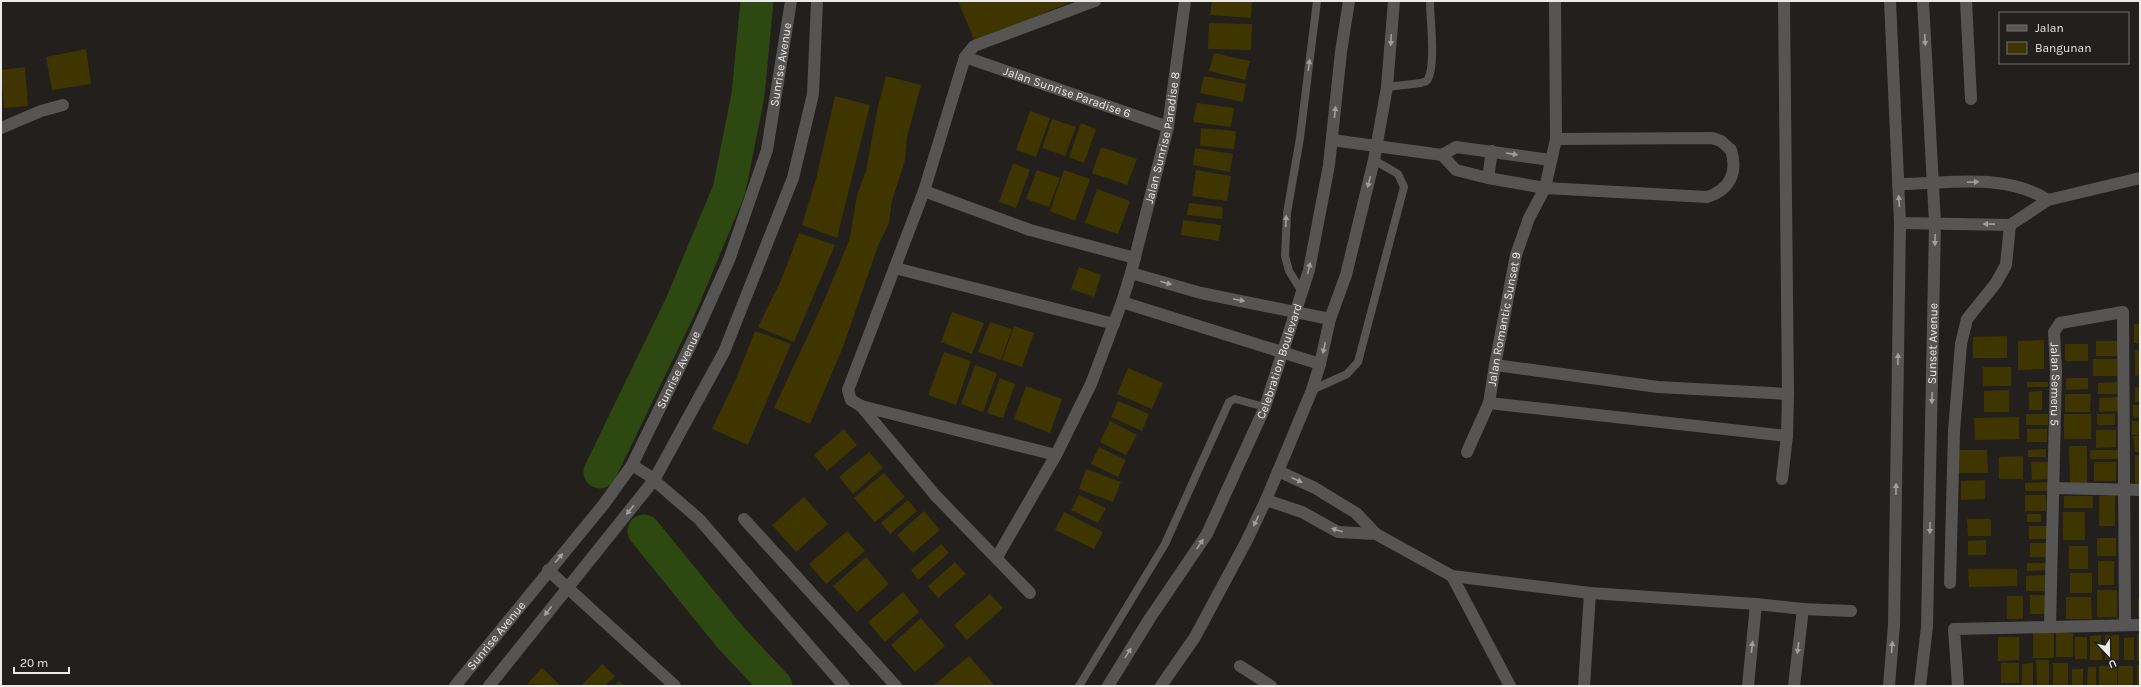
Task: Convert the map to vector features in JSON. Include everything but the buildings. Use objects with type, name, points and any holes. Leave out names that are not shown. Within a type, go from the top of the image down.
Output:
[{"type":"street","name":"Sunrise Avenue","points":[[455,686],[548,570],[604,504],[632,465],[729,260],[757,180],[767,150],[791,1]]},
{"type":"street","name":"Sunrise Avenue","points":[[489,686],[654,480],[724,352],[793,178],[813,94],[817,1]]},
{"type":"street","points":[[1030,593],[935,495],[860,406],[851,400],[848,390],[924,191],[965,58],[974,46],[1095,1]]},
{"type":"street","name":"Jalan Sunrise Paradise 8","points":[[997,558],[1056,456],[1091,384],[1122,302],[1135,258],[1168,128],[1185,1]]},
{"type":"street","name":"Celebration Boulevard","points":[[1108,686],[1150,618],[1207,534],[1265,407],[1309,270],[1332,140],[1341,52],[1349,1]]},
{"type":"street","points":[[1161,686],[1195,637],[1266,500],[1312,390],[1320,364],[1330,319],[1346,275],[1374,160],[1387,87],[1394,1]]},
{"type":"street","name":"Jalan Romantic Sunset 9","points":[[1467,452],[1489,403],[1494,365],[1516,255],[1529,218],[1545,188],[1550,160],[1556,139],[1555,1]]},
{"type":"street","points":[[1782,479],[1787,436],[1788,394],[1784,1]]},
{"type":"street","points":[[1889,686],[1894,618],[1900,223],[1890,1]]},
{"type":"street","name":"Sunset Avenue","points":[[1920,686],[1927,627],[1935,223],[1923,1]]},
{"type":"street","points":[[1966,1],[1971,99]]},
{"type":"street","name":"Jalan Sunrise Paradise 6","points":[[965,58],[1168,128]]},
{"type":"street","points":[[1,128],[41,111],[63,105]]},
{"type":"street","points":[[1332,140],[1442,155],[1456,170],[1488,178],[1545,188],[1707,197],[1723,190],[1731,178],[1731,150],[1721,142],[1712,138],[1556,139]]},
{"type":"street","points":[[1442,155],[1456,147],[1550,160]]},
{"type":"street","points":[[1488,178],[1492,151]]},
{"type":"street","points":[[1900,223],[2010,224],[2048,200],[2140,178]]},
{"type":"street","points":[[1898,184],[1934,184],[1985,181],[2007,183],[2035,192],[2048,200]]},
{"type":"street","points":[[924,191],[1030,230],[1135,258]]},
{"type":"street","points":[[1950,583],[1954,431],[1962,344],[1967,319],[1996,283],[2006,265],[2010,224]]},
{"type":"street","points":[[895,268],[1114,324]]},
{"type":"street","points":[[1131,273],[1201,293],[1330,319]]},
{"type":"street","points":[[1122,302],[1320,364]]},
{"type":"street","name":"Jalan Semeru 5","points":[[2050,626],[2055,328],[2060,323],[2123,312],[2123,490]]},
{"type":"street","points":[[1494,365],[1658,387],[1788,394]]},
{"type":"street","points":[[1489,403],[1787,436]]},
{"type":"street","points":[[860,406],[1056,456]]},
{"type":"street","points":[[632,465],[654,480],[700,519],[844,686]]},
{"type":"street","points":[[1278,471],[1315,488],[1356,513],[1376,534],[1452,576],[1590,593],[1756,604],[1802,609],[1851,611]]},
{"type":"street","points":[[2053,488],[2140,490]]},
{"type":"street","points":[[2123,490],[2125,625]]},
{"type":"street","points":[[1266,500],[1302,512],[1338,532],[1376,534]]},
{"type":"street","points":[[744,519],[896,686]]},
{"type":"street","points":[[548,570],[675,686]]},
{"type":"street","points":[[1452,576],[1510,686]]},
{"type":"street","points":[[1584,686],[1590,593]]},
{"type":"street","points":[[1748,686],[1756,604]]},
{"type":"street","points":[[1794,686],[1802,609]]},
{"type":"street","points":[[1958,686],[1954,629],[2140,625]]},
{"type":"street","points":[[1240,666],[1271,686]]},
{"type":"lane","points":[[1302,292],[1289,271],[1285,256],[1286,220],[1300,138],[1317,1]]},
{"type":"lane","points":[[1387,87],[1421,83],[1426,82],[1428,79],[1432,65],[1430,1]]},
{"type":"lane","points":[[1312,390],[1347,374],[1358,362],[1404,187],[1398,174],[1374,160]]},
{"type":"lane","points":[[1079,686],[1165,544],[1229,402],[1235,399],[1265,407]]},
{"type":"waterway","points":[[600,472],[681,305],[729,190],[748,95],[757,1]]},
{"type":"waterway","points":[[644,531],[731,638],[776,686]]}]
